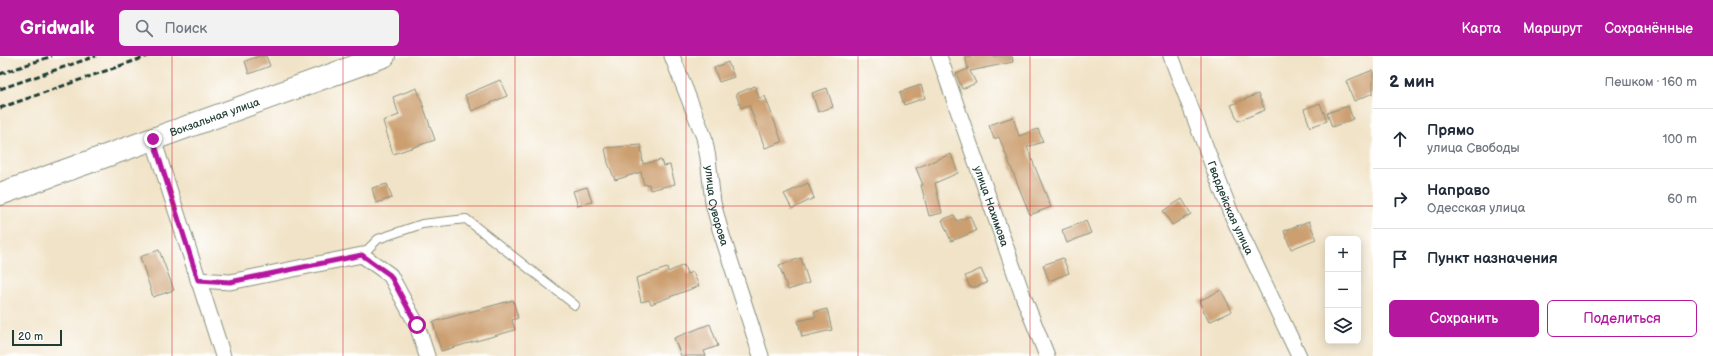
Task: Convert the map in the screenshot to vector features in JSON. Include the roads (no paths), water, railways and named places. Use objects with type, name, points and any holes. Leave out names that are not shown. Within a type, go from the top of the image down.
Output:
[{"type":"main road","name":"Вокзальная улица","points":[[0,194],[384,56]]},
{"type":"street","name":"улица Суворова","points":[[672,56],[704,137],[713,203],[761,356]]},
{"type":"street","name":"улица Нахимова","points":[[939,56],[1023,296],[1047,356]]},
{"type":"street","name":"Гвардейская улица","points":[[1171,56],[1230,211],[1299,356]]},
{"type":"street","points":[[153,139],[223,356]]},
{"type":"street","points":[[198,280],[230,282],[362,255],[390,275],[417,325],[427,356]]},
{"type":"lane","points":[[362,255],[378,239],[422,224],[466,219],[575,306]]},
{"type":"railway","points":[[0,74],[52,56]]},
{"type":"railway","points":[[0,89],[96,56]]},
{"type":"railway","points":[[0,108],[148,56]]}]
